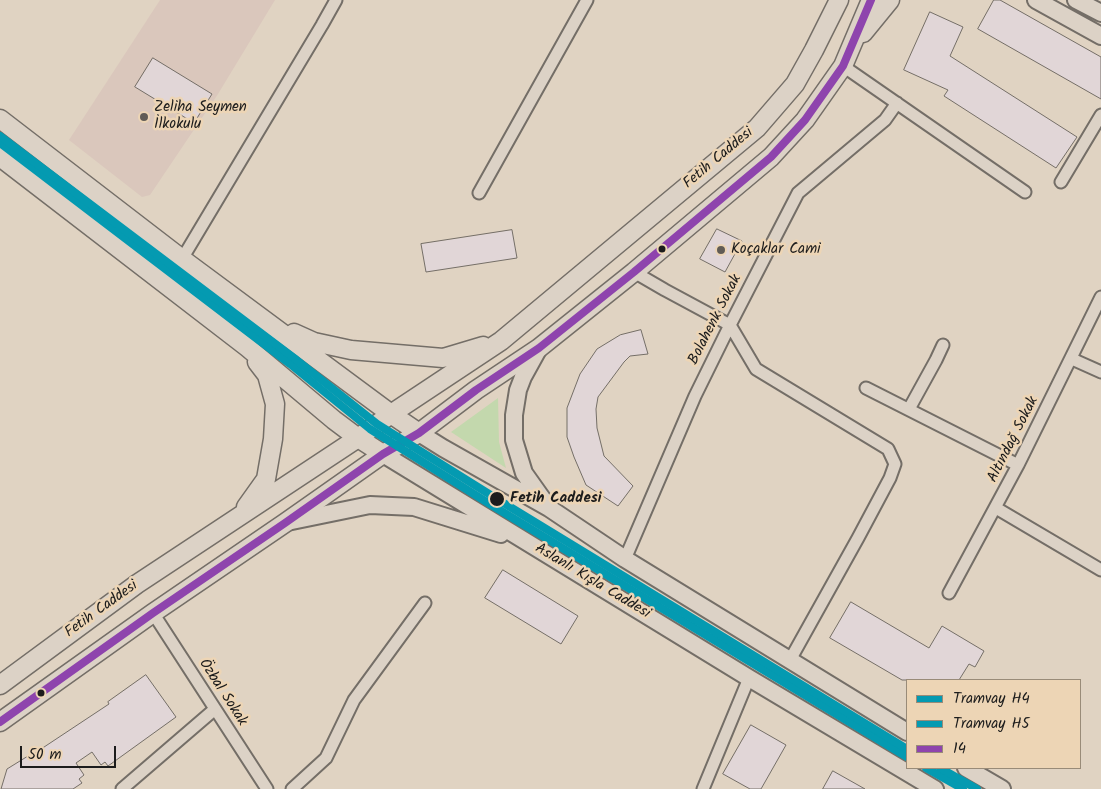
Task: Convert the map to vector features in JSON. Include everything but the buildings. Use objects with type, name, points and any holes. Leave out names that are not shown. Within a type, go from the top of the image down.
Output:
[{"type":"main road","name":"Fetih Caddesi","points":[[0,685],[137,584],[501,341],[757,128],[795,84],[839,0]]},
{"type":"main road","name":"Fetih Caddesi","points":[[0,722],[152,613],[383,454],[419,433],[476,390],[539,348],[634,272],[771,157],[805,120],[843,66],[871,0]]},
{"type":"main road","points":[[851,46],[890,0]]},
{"type":"main road","points":[[1036,0],[1101,36]]},
{"type":"main road","points":[[1076,0],[1101,13]]},
{"type":"main road","points":[[0,119],[182,259],[419,433],[549,508],[625,559],[906,731]]},
{"type":"main road","name":"Aslanlı Kışla Caddesi","points":[[0,157],[247,347],[358,438],[749,678],[935,789]]},
{"type":"main road","points":[[263,319],[314,342],[352,350],[393,354],[443,358],[501,341]]},
{"type":"main road","points":[[241,515],[266,479],[273,439],[275,404],[267,375],[247,347]]},
{"type":"main road","points":[[539,348],[518,390],[514,415],[514,440],[524,474],[549,508]]},
{"type":"main road","points":[[285,523],[370,505],[414,507],[529,544]]},
{"type":"main road","points":[[968,769],[1002,789]]},
{"type":"street","points":[[182,259],[336,0]]},
{"type":"street","points":[[479,192],[587,0]]},
{"type":"street","points":[[843,66],[1025,192]]},
{"type":"street","name":"Bolahenk Sokak","points":[[625,559],[695,396],[798,193],[885,120],[897,103]]},
{"type":"street","points":[[1061,182],[1101,115]]},
{"type":"street","points":[[634,272],[730,325],[756,369],[888,449],[895,464],[890,478],[790,660]]},
{"type":"street","name":"Altındağ Sokak","points":[[949,593],[996,508],[1101,298]]},
{"type":"street","points":[[909,409],[936,360],[942,345]]},
{"type":"street","points":[[1072,358],[1101,372]]},
{"type":"street","points":[[866,388],[1018,464]]},
{"type":"street","points":[[996,508],[1101,570]]},
{"type":"street","points":[[292,789],[326,758],[354,700],[425,603]]},
{"type":"street","name":"Özbal Sokak","points":[[152,613],[267,789]]},
{"type":"street","points":[[703,789],[749,678]]},
{"type":"street","points":[[122,789],[215,709]]},
{"type":"shaded area","name":"Zeliha Seymen İlkokulu","points":[[160,0],[275,0],[218,94],[150,195],[142,197],[69,140]]},
{"type":"green space","points":[[498,398],[499,442],[506,468],[451,432]]},
{"type":"tram line","name":"H5","points":[[0,136],[294,358],[377,424],[906,748]]},
{"type":"tram line","name":"H4","points":[[0,143],[290,364],[370,429],[493,506],[906,756]]},
{"type":"tram line","name":"H4","points":[[928,769],[963,789]]},
{"type":"tram line","name":"H5","points":[[942,769],[977,789]]},
{"type":"transit line","name":"14","points":[[0,722],[153,613],[383,454],[419,433],[476,390],[539,348],[634,272],[771,157],[805,120],[843,66],[871,0]]},
{"type":"place","name":"Zeliha Seymen İlkokulu","points":[[144,117]]},
{"type":"place","name":"Koçaklar Cami","points":[[721,250]]},
{"type":"place","name":"Fetih Caddesi","points":[[497,499]]}]
